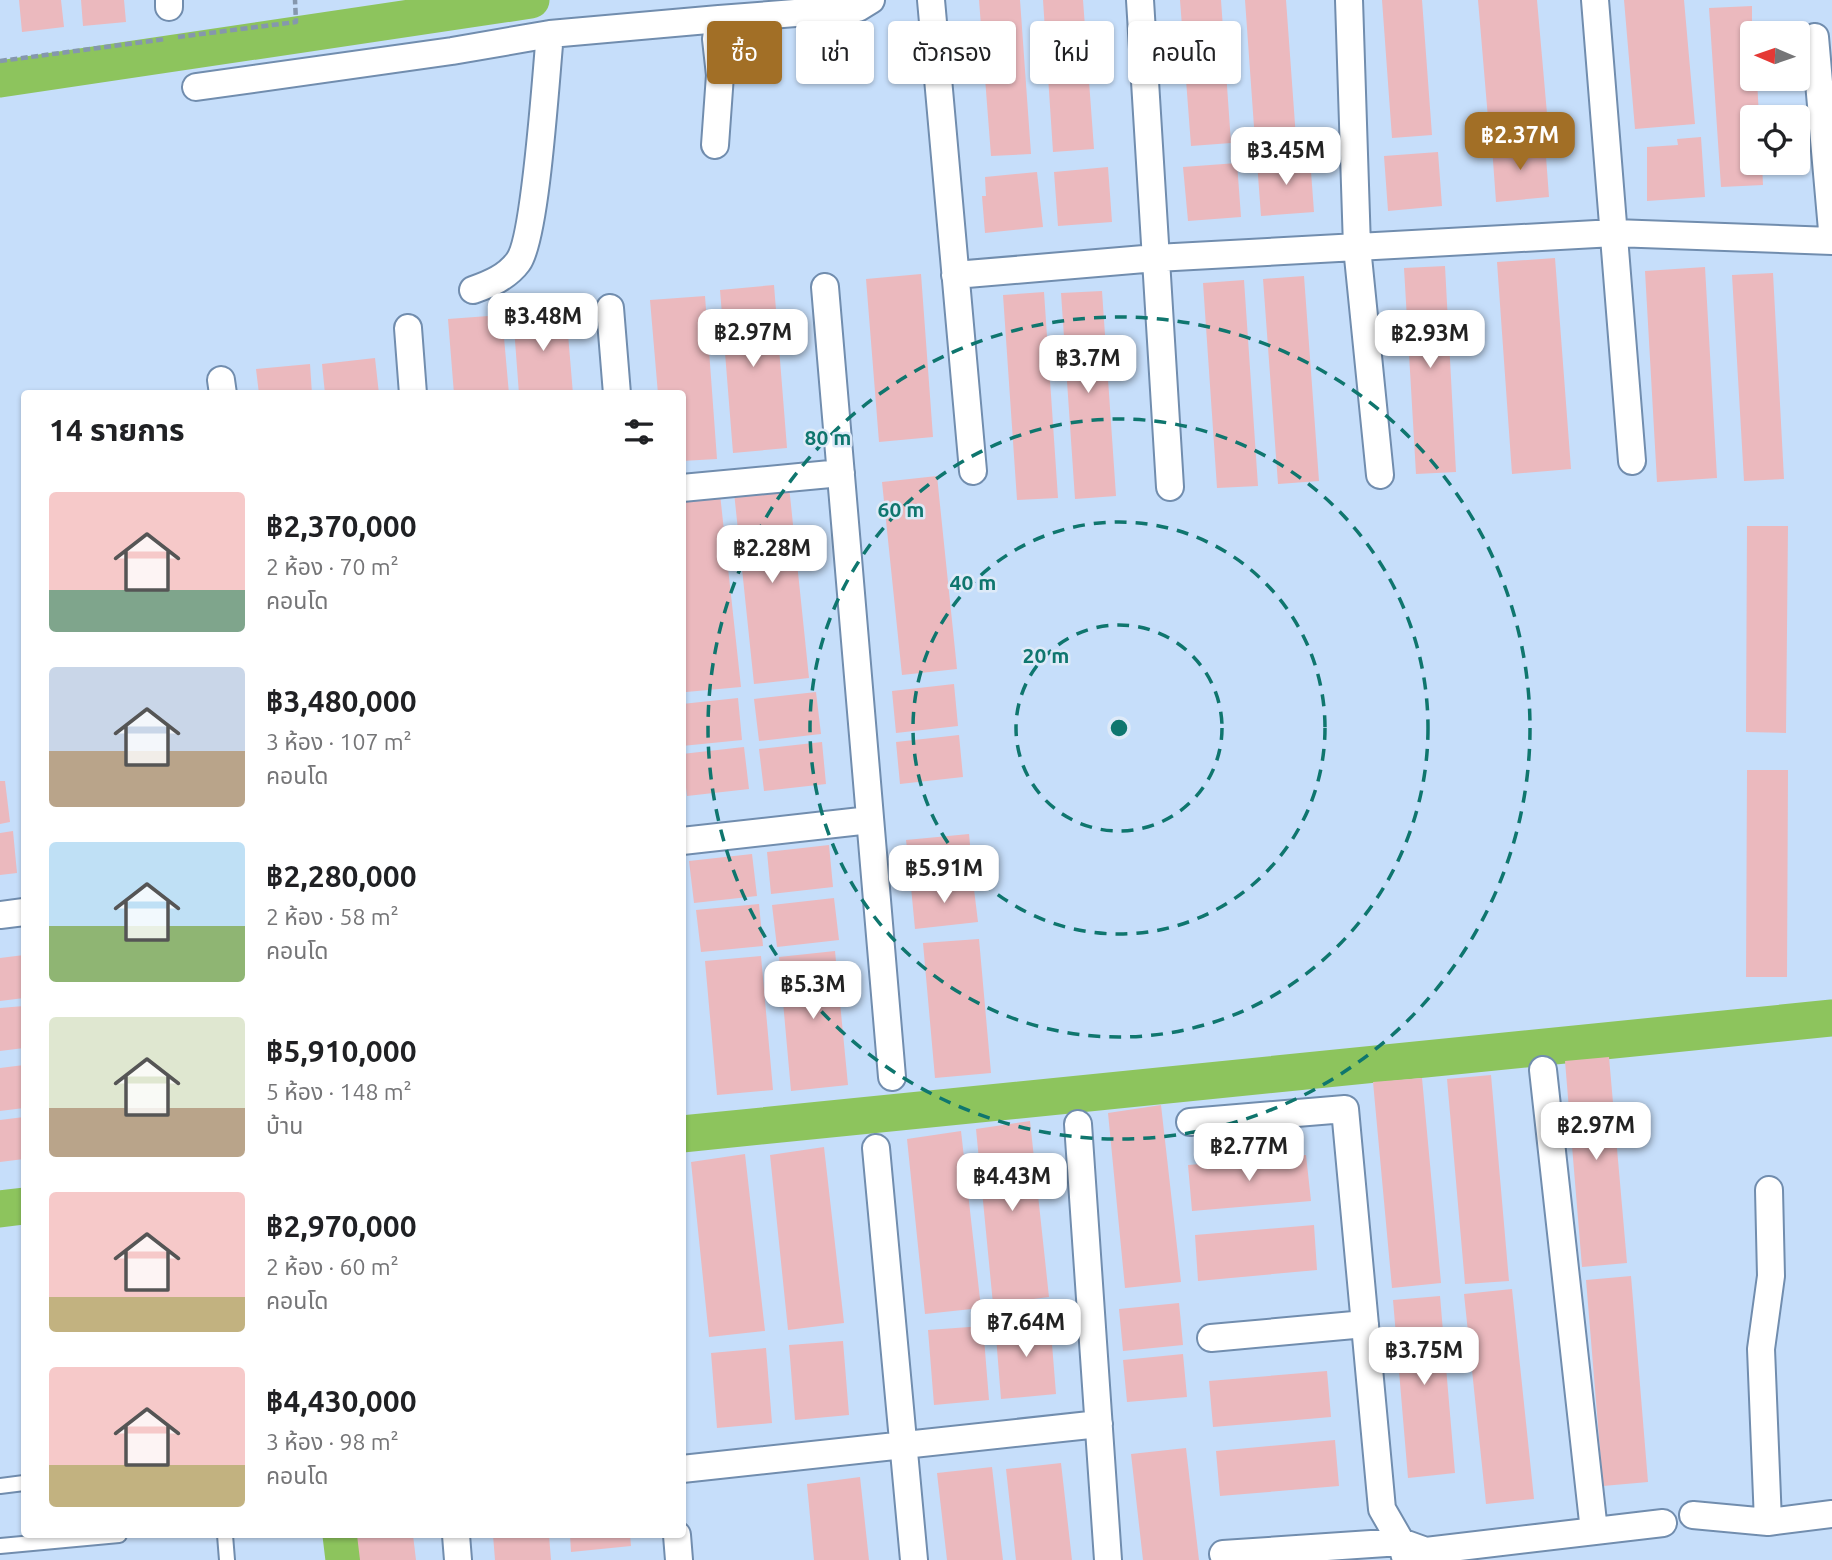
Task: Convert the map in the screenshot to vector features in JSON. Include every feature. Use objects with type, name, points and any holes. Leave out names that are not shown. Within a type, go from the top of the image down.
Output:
[{"type":"street","points":[[196,87],[453,51],[550,34],[858,8],[871,0]]},
{"type":"street","points":[[931,0],[973,471]]},
{"type":"street","points":[[1140,0],[1170,487]]},
{"type":"street","points":[[1349,0],[1357,247],[1380,475]]},
{"type":"street","points":[[1595,0],[1632,461]]},
{"type":"street","points":[[715,145],[720,75],[716,39],[719,19]]},
{"type":"street","points":[[473,290],[498,279],[520,260],[529,225],[550,34]]},
{"type":"street","points":[[1815,37],[1832,230]]},
{"type":"street","points":[[955,275],[1156,258],[1614,233],[1832,241]]},
{"type":"street","points":[[825,287],[892,1077]]},
{"type":"street","points":[[610,308],[617,390]]},
{"type":"street","points":[[408,328],[414,390]]},
{"type":"street","points":[[686,488],[841,473]]},
{"type":"street","points":[[686,841],[870,820]]},
{"type":"street","points":[[0,915],[21,912]]},
{"type":"street","points":[[1543,1070],[1594,1531]]},
{"type":"street","points":[[1190,1122],[1345,1109],[1382,1509],[1403,1551]]},
{"type":"street","points":[[1078,1124],[1108,1560]]},
{"type":"street","points":[[876,1148],[914,1560]]},
{"type":"street","points":[[1768,1522],[1761,1349],[1771,1276],[1769,1191]]},
{"type":"street","points":[[1211,1338],[1365,1324]]},
{"type":"street","points":[[686,1469],[1099,1424]]},
{"type":"street","points":[[1693,1515],[1768,1522],[1832,1514]]},
{"type":"street","points":[[1223,1554],[1426,1551],[1663,1523]]},
{"type":"street","points":[[456,1538],[458,1560]]},
{"type":"street","points":[[677,1538],[679,1560]]},
{"type":"lane","points":[[0,1486],[21,1483]]},
{"type":"lane","points":[[0,1546],[87,1538]]},
{"type":"lane","points":[[225,1538],[227,1560]]},
{"type":"path","points":[[0,61],[296,22],[295,0]]},
{"type":"building","points":[[19,0],[61,0],[64,27],[22,32]]},
{"type":"building","points":[[81,0],[124,0],[126,22],[83,26]]},
{"type":"building","points":[[979,0],[1020,0],[1031,154],[991,156],[985,84],[1016,84],[1016,21],[981,21]]},
{"type":"building","points":[[1043,0],[1083,0],[1085,21],[1044,21]]},
{"type":"building","points":[[1180,0],[1221,0],[1222,21],[1182,21]]},
{"type":"building","points":[[1245,0],[1286,0],[1296,138],[1255,141]]},
{"type":"building","points":[[1382,0],[1422,0],[1432,135],[1392,138]]},
{"type":"building","points":[[1478,0],[1537,0],[1548,125],[1489,130]]},
{"type":"building","points":[[1624,0],[1684,0],[1695,124],[1635,129]]},
{"type":"building","points":[[1752,6],[1752,21],[1740,21],[1740,91],[1758,91],[1758,105],[1740,105],[1740,175],[1763,175],[1763,185],[1721,187],[1709,8]]},
{"type":"building","points":[[1049,84],[1089,84],[1094,149],[1053,152]]},
{"type":"building","points":[[1186,84],[1227,84],[1231,143],[1191,146]]},
{"type":"building","points":[[1701,137],[1705,197],[1647,201],[1647,147],[1678,145],[1677,139]]},
{"type":"building","points":[[1545,143],[1549,197],[1496,202],[1492,147]]},
{"type":"building","points":[[1438,152],[1442,206],[1388,211],[1384,156]]},
{"type":"building","points":[[1310,158],[1314,212],[1261,216],[1257,162]]},
{"type":"building","points":[[1237,163],[1241,217],[1188,221],[1183,167]]},
{"type":"building","points":[[1108,167],[1112,222],[1058,226],[1054,172]]},
{"type":"building","points":[[1037,172],[1043,227],[985,233],[982,196],[986,196],[985,177]]},
{"type":"building","points":[[1555,258],[1571,469],[1512,474],[1497,262]]},
{"type":"building","points":[[1445,266],[1456,472],[1416,474],[1404,268]]},
{"type":"building","points":[[1705,267],[1717,478],[1657,482],[1645,271]]},
{"type":"building","points":[[1773,273],[1784,479],[1744,481],[1732,275]]},
{"type":"building","points":[[921,274],[933,437],[879,442],[866,279]]},
{"type":"building","points":[[1304,276],[1319,481],[1278,484],[1263,279]]},
{"type":"building","points":[[1244,280],[1258,486],[1217,488],[1203,283]]},
{"type":"building","points":[[774,285],[787,448],[733,453],[720,290]]},
{"type":"building","points":[[1102,291],[1116,496],[1075,499],[1061,293]]},
{"type":"building","points":[[1044,292],[1058,498],[1017,500],[1003,295]]},
{"type":"building","points":[[705,296],[717,459],[686,461],[686,390],[658,390],[650,300]]},
{"type":"building","points":[[566,310],[573,390],[519,390],[513,314]]},
{"type":"building","points":[[502,315],[509,390],[454,390],[448,319]]},
{"type":"building","points":[[375,358],[379,390],[325,390],[322,364]]},
{"type":"building","points":[[310,364],[312,390],[259,390],[256,369]]},
{"type":"building","points":[[937,476],[957,669],[902,675],[882,482]]},
{"type":"building","points":[[789,486],[809,678],[754,684],[734,492]]},
{"type":"building","points":[[720,494],[741,687],[686,692],[686,498]]},
{"type":"building","points":[[1747,526],[1788,526],[1786,733],[1746,732]]},
{"type":"building","points":[[954,684],[958,726],[896,733],[892,691]]},
{"type":"building","points":[[816,692],[821,734],[759,741],[754,699]]},
{"type":"building","points":[[738,698],[742,740],[686,746],[686,704]]},
{"type":"building","points":[[959,735],[963,777],[900,784],[896,742]]},
{"type":"building","points":[[822,742],[826,784],[764,791],[759,749]]},
{"type":"building","points":[[744,747],[749,789],[687,796],[686,754]]},
{"type":"building","points":[[1747,770],[1788,770],[1787,977],[1746,977]]},
{"type":"building","points":[[0,781],[5,781],[10,822],[0,824]]},
{"type":"building","points":[[13,831],[17,873],[0,875],[0,833]]},
{"type":"building","points":[[969,834],[973,876],[911,882],[906,840]]},
{"type":"building","points":[[829,845],[833,887],[771,894],[767,852]]},
{"type":"building","points":[[752,854],[757,896],[694,903],[689,861]]},
{"type":"building","points":[[973,881],[978,922],[915,929],[911,887]]},
{"type":"building","points":[[834,898],[839,940],[777,947],[772,905]]},
{"type":"building","points":[[759,904],[763,946],[701,952],[696,910]]},
{"type":"building","points":[[979,939],[991,1073],[935,1078],[923,943]]},
{"type":"building","points":[[835,951],[848,1085],[791,1091],[779,957]]},
{"type":"building","points":[[21,955],[21,998],[0,1001],[0,958]]},
{"type":"building","points":[[761,956],[773,1090],[717,1095],[705,961]]},
{"type":"building","points":[[21,1006],[21,1048],[0,1051],[0,1008]]},
{"type":"building","points":[[1609,1057],[1627,1263],[1582,1267],[1565,1061]]},
{"type":"building","points":[[21,1065],[21,1108],[0,1111],[0,1068]]},
{"type":"building","points":[[1491,1075],[1509,1281],[1465,1284],[1447,1079]]},
{"type":"building","points":[[1422,1078],[1441,1283],[1392,1288],[1373,1082]]},
{"type":"building","points":[[1161,1105],[1181,1282],[1125,1288],[1108,1113]]},
{"type":"building","points":[[21,1117],[21,1159],[0,1162],[0,1120]]},
{"type":"building","points":[[1030,1121],[1049,1297],[993,1304],[976,1129]]},
{"type":"building","points":[[961,1131],[981,1308],[925,1314],[907,1139]]},
{"type":"building","points":[[824,1147],[844,1323],[788,1330],[770,1155]]},
{"type":"building","points":[[745,1154],[765,1331],[709,1337],[691,1162]]},
{"type":"building","points":[[1306,1155],[1311,1201],[1192,1211],[1188,1165]]},
{"type":"building","points":[[1314,1225],[1317,1270],[1198,1281],[1195,1235]]},
{"type":"building","points":[[1631,1276],[1648,1482],[1603,1486],[1586,1280]]},
{"type":"building","points":[[1512,1289],[1534,1499],[1486,1504],[1464,1294]]},
{"type":"building","points":[[1440,1296],[1455,1473],[1408,1478],[1393,1300]]},
{"type":"building","points":[[1179,1303],[1183,1345],[1123,1351],[1119,1309]]},
{"type":"building","points":[[1050,1319],[1056,1394],[1001,1399],[995,1324]]},
{"type":"building","points":[[983,1326],[989,1400],[934,1405],[928,1330]]},
{"type":"building","points":[[843,1341],[849,1415],[795,1420],[789,1345]]},
{"type":"building","points":[[766,1348],[772,1423],[717,1428],[711,1353]]},
{"type":"building","points":[[1183,1354],[1187,1397],[1127,1402],[1123,1360]]},
{"type":"building","points":[[1327,1371],[1331,1417],[1213,1427],[1209,1381]]},
{"type":"building","points":[[1335,1440],[1339,1486],[1220,1496],[1216,1451]]},
{"type":"building","points":[[1186,1448],[1199,1560],[1143,1560],[1131,1454]]},
{"type":"building","points":[[1061,1463],[1072,1560],[1016,1560],[1006,1469]]},
{"type":"building","points":[[992,1467],[1003,1560],[947,1560],[937,1473]]},
{"type":"building","points":[[860,1477],[869,1560],[814,1560],[807,1484]]},
{"type":"building","points":[[357,1538],[413,1538],[416,1560],[360,1560]]},
{"type":"building","points":[[493,1538],[549,1538],[551,1560],[495,1560]]},
{"type":"building","points":[[570,1538],[630,1538],[631,1546],[571,1552]]},
{"type":"waterway","points":[[0,79],[531,0]]},
{"type":"waterway","points":[[686,1134],[1832,1018]]},
{"type":"waterway","points":[[0,1209],[21,1206]]},
{"type":"waterway","points":[[341,1538],[344,1560]]}]
